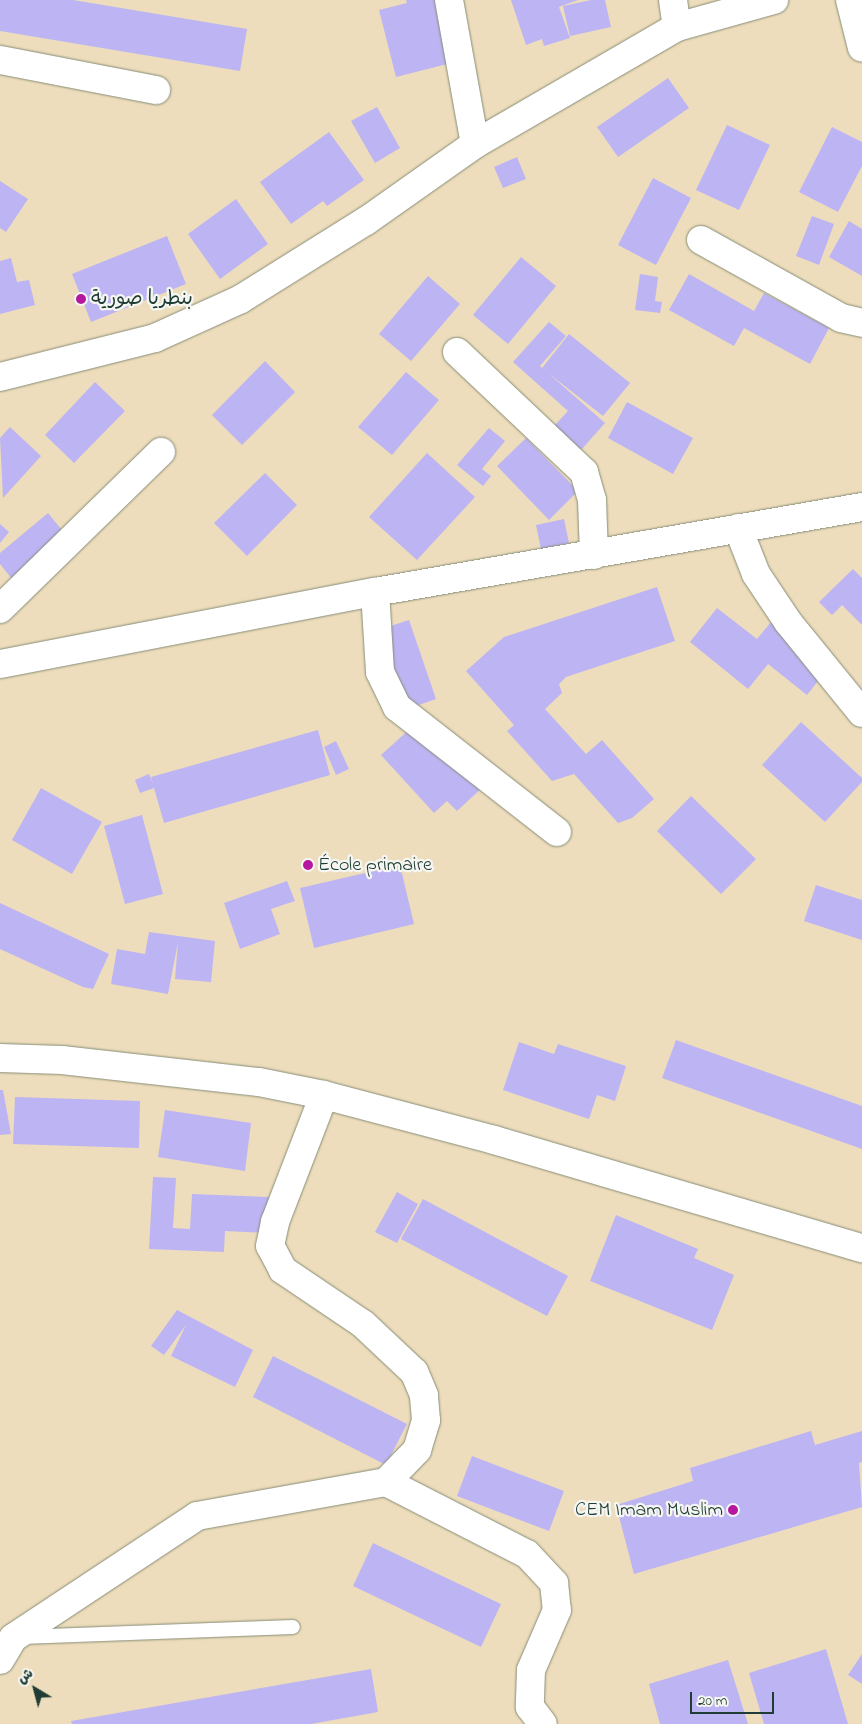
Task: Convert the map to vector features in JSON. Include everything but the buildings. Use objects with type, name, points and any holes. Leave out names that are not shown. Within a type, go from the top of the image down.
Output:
[{"type":"street","points":[[449,0],[475,144]]},
{"type":"street","points":[[673,0],[676,27]]},
{"type":"street","points":[[0,377],[155,338],[241,300],[366,221],[475,144],[676,27],[774,0]]},
{"type":"street","points":[[850,0],[862,48]]},
{"type":"street","points":[[0,60],[156,90]]},
{"type":"street","points":[[701,240],[841,318],[862,323]]},
{"type":"street","points":[[457,352],[584,472],[592,500],[594,554]]},
{"type":"street","points":[[0,609],[161,452]]},
{"type":"street","points":[[0,664],[374,592],[862,507]]},
{"type":"street","points":[[738,528],[756,574],[788,622],[862,713]]},
{"type":"street","points":[[374,592],[380,672],[397,707],[557,832]]},
{"type":"street","points":[[0,1058],[62,1060],[259,1082],[324,1095],[494,1140],[862,1248]]},
{"type":"street","points":[[7,1649],[197,1516],[260,1503],[336,1494],[386,1482],[416,1450],[426,1420],[424,1395],[414,1372],[363,1324],[282,1270],[270,1246],[275,1222],[324,1095]]},
{"type":"street","points":[[386,1482],[527,1554],[554,1582],[557,1610],[531,1670],[530,1707],[542,1724]]},
{"type":"lane","points":[[7,1649],[294,1626]]},
{"type":"place","name":"بنطريا صورية","points":[[81,299]]},
{"type":"place","name":"École primaire","points":[[308,865]]},
{"type":"place","name":"CEM Imam Muslim","points":[[733,1510]]}]
